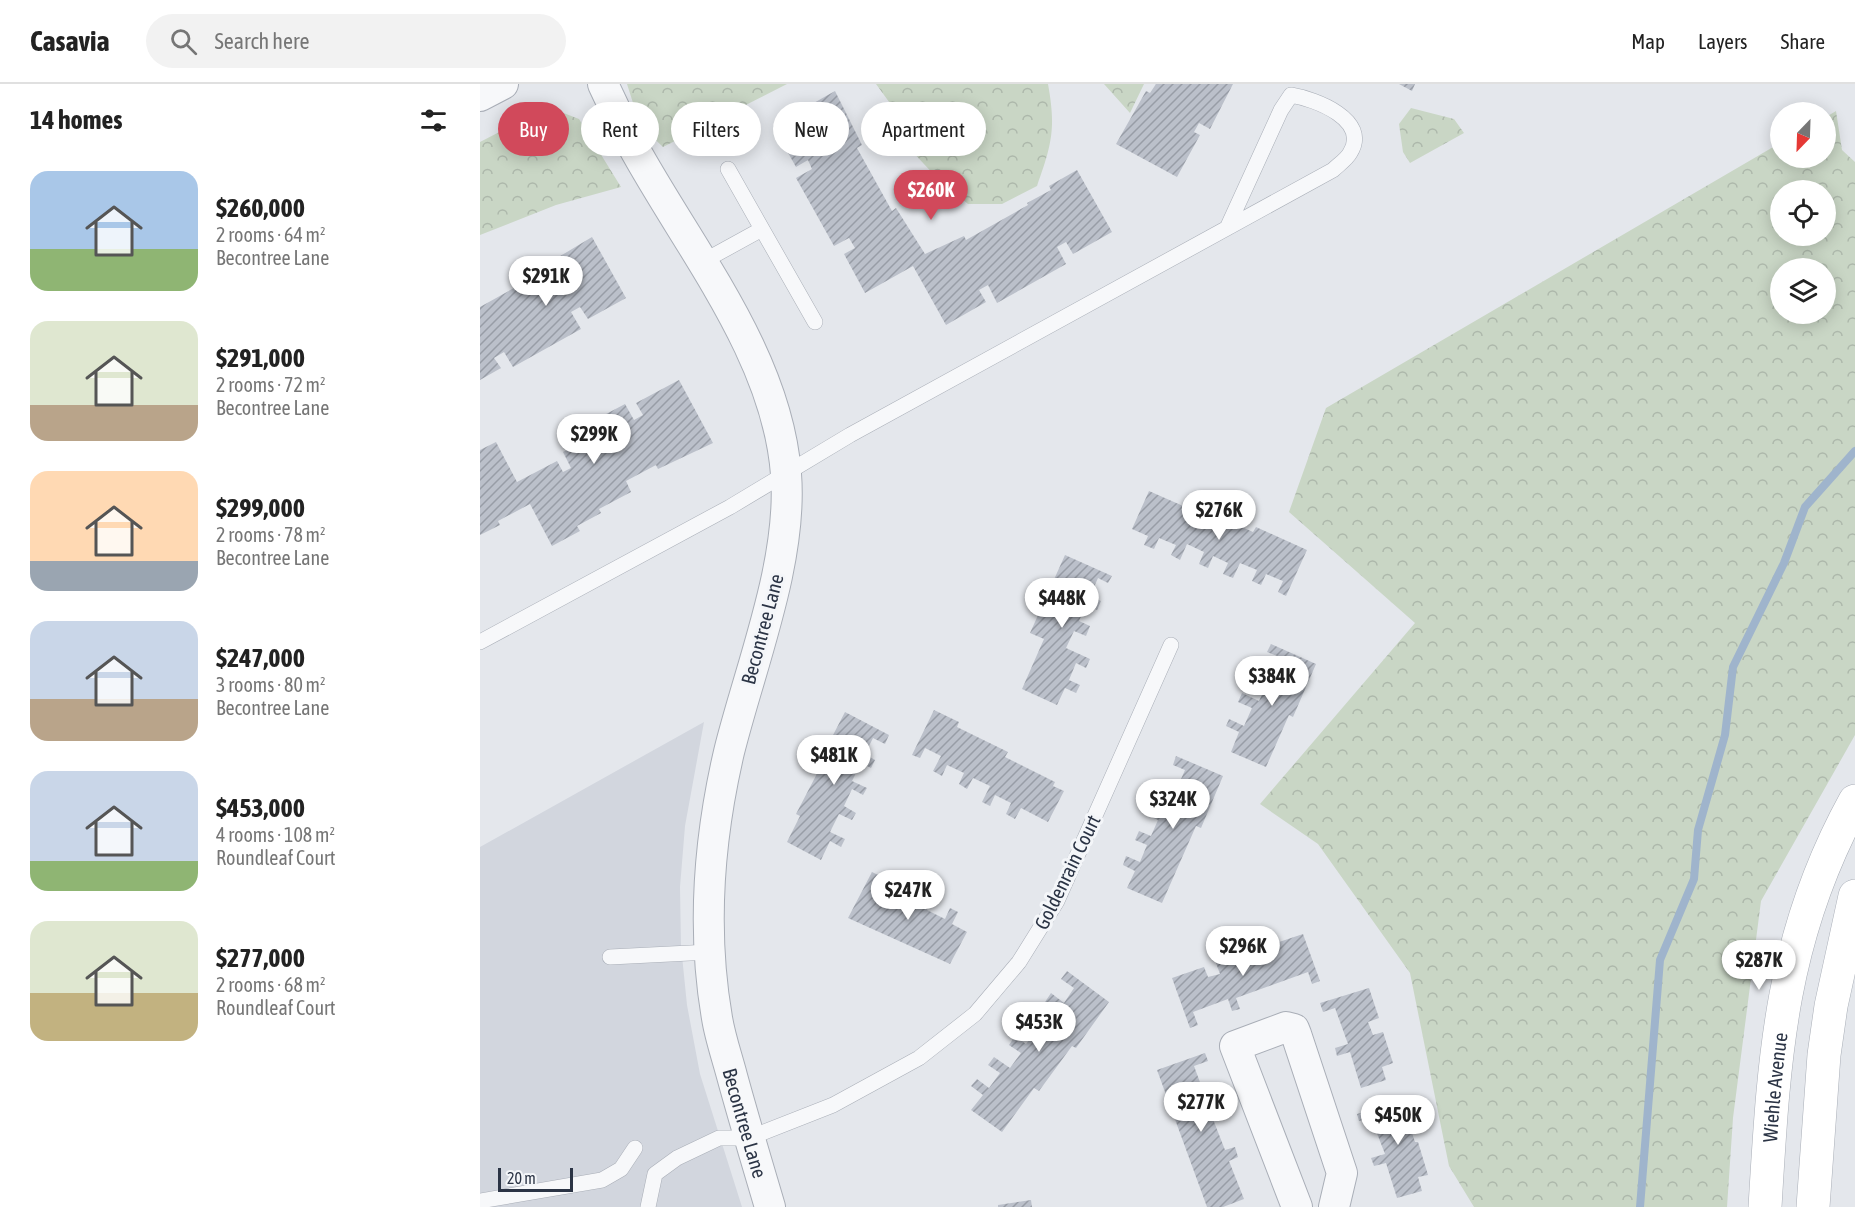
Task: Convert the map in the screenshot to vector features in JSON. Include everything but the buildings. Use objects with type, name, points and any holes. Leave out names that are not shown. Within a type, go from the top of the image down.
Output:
[{"type":"main road","name":"Wiehle Avenue","points":[[1765,1207],[1776,1045],[1786,983],[1815,886],[1855,801]]},
{"type":"main road","points":[[1813,1207],[1824,1056],[1831,1006],[1855,896]]},
{"type":"street","points":[[480,96],[503,84]]},
{"type":"street","name":"Becontree Lane","points":[[603,84],[634,148],[702,262],[756,360],[773,407],[786,473],[786,518],[781,556],[729,755],[716,820],[710,887],[710,952],[717,1019],[770,1207]]},
{"type":"street","points":[[1297,1207],[1235,1046],[1286,1027],[1294,1029],[1296,1034],[1342,1173],[1334,1207]]},
{"type":"lane","points":[[480,642],[730,507],[786,473],[1228,226],[1333,170],[1351,153],[1354,133],[1347,118],[1308,98],[1291,95],[1281,110],[1228,226]]},
{"type":"lane","points":[[728,169],[815,322]]},
{"type":"lane","points":[[702,262],[762,229]]},
{"type":"lane","name":"Goldenrain Court","points":[[749,1138],[843,1100],[919,1058],[975,1014],[1019,962],[1057,901],[1171,645]]},
{"type":"lane","points":[[610,957],[710,952]]},
{"type":"lane","points":[[648,1207],[655,1174],[677,1158],[719,1138],[749,1138]]},
{"type":"lane","points":[[480,1201],[602,1180],[621,1169],[635,1148]]},
{"type":"shaded area","points":[[704,722],[685,826],[680,887],[681,946],[687,1005],[700,1074],[742,1207],[480,1207],[480,847]]},
{"type":"green space","points":[[627,84],[787,84],[752,102],[671,102],[671,143],[663,147],[659,143],[659,102],[633,102]]},
{"type":"green space","points":[[876,84],[1048,84],[1052,113],[1051,136],[1037,186],[1002,204],[968,204],[938,179],[916,156],[986,156],[986,102],[889,102]]},
{"type":"green space","points":[[1104,84],[1144,84],[1130,113]]},
{"type":"green space","points":[[1411,108],[1454,119],[1464,133],[1410,163],[1403,152],[1399,124]]},
{"type":"green space","points":[[1836,111],[1842,150],[1855,162],[1855,735],[1761,901],[1733,1118],[1727,1207],[1474,1207],[1449,1166],[1410,973],[1318,844],[1260,804],[1415,623],[1289,512],[1326,408],[1770,149],[1770,168],[1836,168]]},
{"type":"green space","points":[[569,115],[581,122],[581,156],[602,156],[621,187],[556,205],[480,235],[480,142],[498,133],[498,156],[569,156]]},
{"type":"waterway","points":[[1640,1207],[1660,960],[1694,879],[1698,830],[1725,735],[1733,667],[1784,563],[1805,507],[1855,451]]}]
